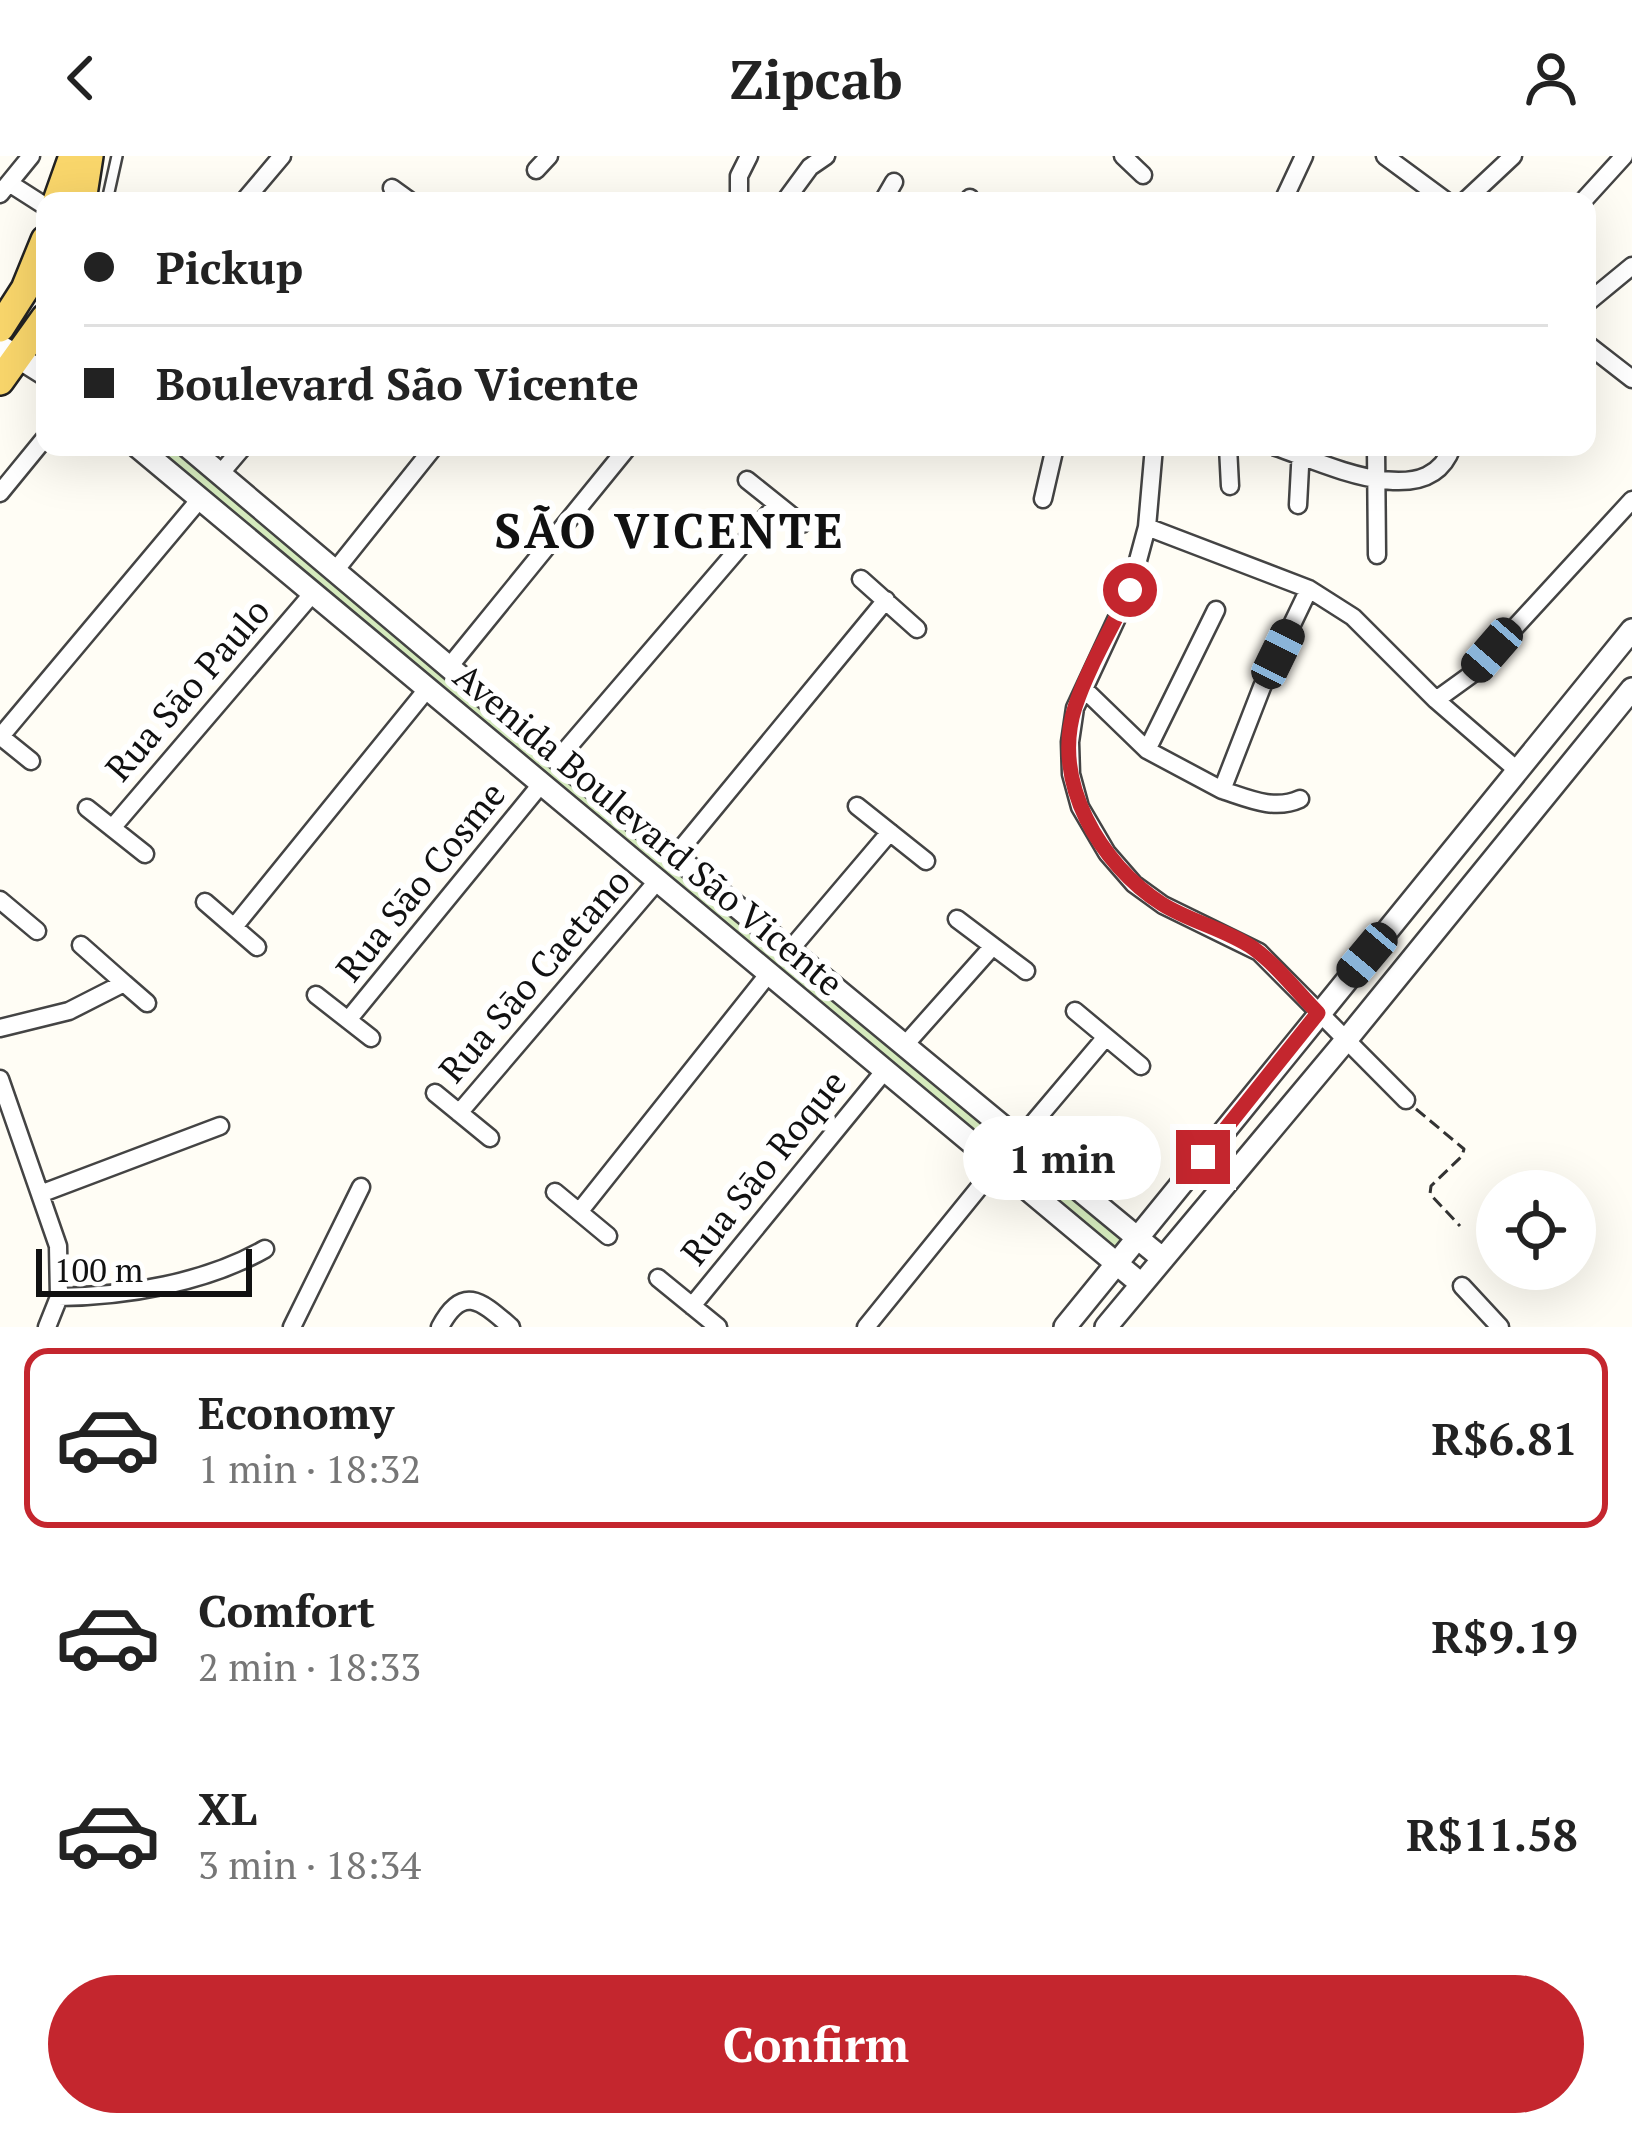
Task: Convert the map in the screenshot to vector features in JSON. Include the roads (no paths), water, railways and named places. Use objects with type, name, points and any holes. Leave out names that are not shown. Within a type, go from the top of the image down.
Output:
[{"type":"main road","points":[[60,192],[73,156]]},
{"type":"main road","points":[[83,192],[89,156]]},
{"type":"main road","points":[[5,321],[36,262]]},
{"type":"main road","points":[[0,382],[10,352],[36,332]]},
{"type":"street","points":[[31,156],[4,188],[36,202]]},
{"type":"street","points":[[261,156],[262,180]]},
{"type":"street","points":[[252,192],[282,156]]},
{"type":"street","points":[[739,192],[739,176],[749,156]]},
{"type":"street","points":[[792,192],[810,167],[826,156]]},
{"type":"street","points":[[1123,156],[1143,175]]},
{"type":"street","points":[[1287,192],[1304,156]]},
{"type":"street","points":[[1385,156],[1434,192]]},
{"type":"street","points":[[1475,192],[1513,156]]},
{"type":"street","points":[[1591,192],[1624,156]]},
{"type":"street","points":[[888,192],[894,182]]},
{"type":"street","points":[[392,188],[398,192]]},
{"type":"street","points":[[1596,296],[1632,266]]},
{"type":"street","points":[[5,321],[36,326]]},
{"type":"street","points":[[1596,351],[1632,380]]},
{"type":"street","points":[[10,352],[36,368]]},
{"type":"street","points":[[0,493],[36,449]]},
{"type":"street","name":"Avenida Boulevard São Vicente","points":[[149,456],[1142,1284]]},
{"type":"street","name":"Avenida Boulevard São Vicente","points":[[199,456],[558,760],[1162,1258]]},
{"type":"street","points":[[220,474],[235,456]]},
{"type":"street","points":[[334,572],[427,456]]},
{"type":"street","points":[[449,667],[621,456]]},
{"type":"street","points":[[1043,500],[1053,456]]},
{"type":"street","points":[[1153,456],[1147,527],[1130,590],[1075,708],[1071,774],[1080,807],[1107,853],[1134,884],[1163,905],[1259,952],[1406,1100]]},
{"type":"street","points":[[1228,456],[1230,486]]},
{"type":"street","points":[[1298,505],[1301,456]]},
{"type":"street","points":[[1315,456],[1377,479],[1422,481],[1438,472],[1448,456]]},
{"type":"street","points":[[1376,456],[1377,555]]},
{"type":"street","points":[[747,479],[802,524]]},
{"type":"street","points":[[31,761],[0,736],[200,499]]},
{"type":"street","points":[[1436,700],[1472,674],[1632,500]]},
{"type":"street","points":[[558,760],[777,504]]},
{"type":"street","points":[[1147,527],[1309,589],[1353,617],[1436,700],[1517,770]]},
{"type":"street","points":[[861,579],[917,628]]},
{"type":"street","points":[[1222,790],[1262,687],[1309,589]]},
{"type":"street","name":"Rua Sāo Paulo","points":[[112,828],[313,593]]},
{"type":"street","points":[[675,856],[886,600]]},
{"type":"street","points":[[1147,750],[1216,610]]},
{"type":"street","points":[[1064,1327],[1632,630]]},
{"type":"street","points":[[234,927],[428,688]]},
{"type":"street","points":[[1084,689],[1147,750],[1222,790],[1262,803],[1286,805],[1300,800]]},
{"type":"street","points":[[1106,1327],[1632,689]]},
{"type":"street","name":"Rua Sāo Cosme","points":[[348,1020],[542,783]]},
{"type":"street","points":[[857,806],[926,861]]},
{"type":"street","points":[[88,808],[145,854]]},
{"type":"street","points":[[789,951],[890,832]]},
{"type":"street","name":"Rua Sāo Caetano","points":[[459,1113],[658,879]]},
{"type":"street","points":[[0,900],[37,932]]},
{"type":"street","points":[[205,902],[257,947]]},
{"type":"street","points":[[957,919],[1026,971]]},
{"type":"street","points":[[80,945],[147,1003]]},
{"type":"street","points":[[904,1046],[993,946]]},
{"type":"street","points":[[579,1212],[770,972]]},
{"type":"street","points":[[0,1028],[69,1011],[124,983]]},
{"type":"street","points":[[316,995],[371,1038]]},
{"type":"street","points":[[1075,1011],[1141,1066]]},
{"type":"street","points":[[1018,1141],[1106,1037]]},
{"type":"street","name":"Rua Sāo Roque","points":[[692,1306],[886,1069]]},
{"type":"street","points":[[0,1079],[58,1246],[59,1298],[47,1327]]},
{"type":"street","points":[[435,1094],[490,1138]]},
{"type":"street","points":[[40,1194],[220,1126]]},
{"type":"street","points":[[866,1327],[999,1163]]},
{"type":"street","points":[[292,1327],[361,1187]]},
{"type":"street","points":[[555,1192],[608,1236]]},
{"type":"street","points":[[59,1298],[145,1290],[242,1262],[265,1249]]},
{"type":"street","points":[[658,1278],[718,1327]]},
{"type":"street","points":[[1462,1286],[1500,1327]]},
{"type":"street","points":[[440,1327],[454,1304],[476,1301],[512,1327]]},
{"type":"lane","points":[[109,192],[117,156]]},
{"type":"district","name":"SÃO VICENTE","points":[[670,530]]}]
